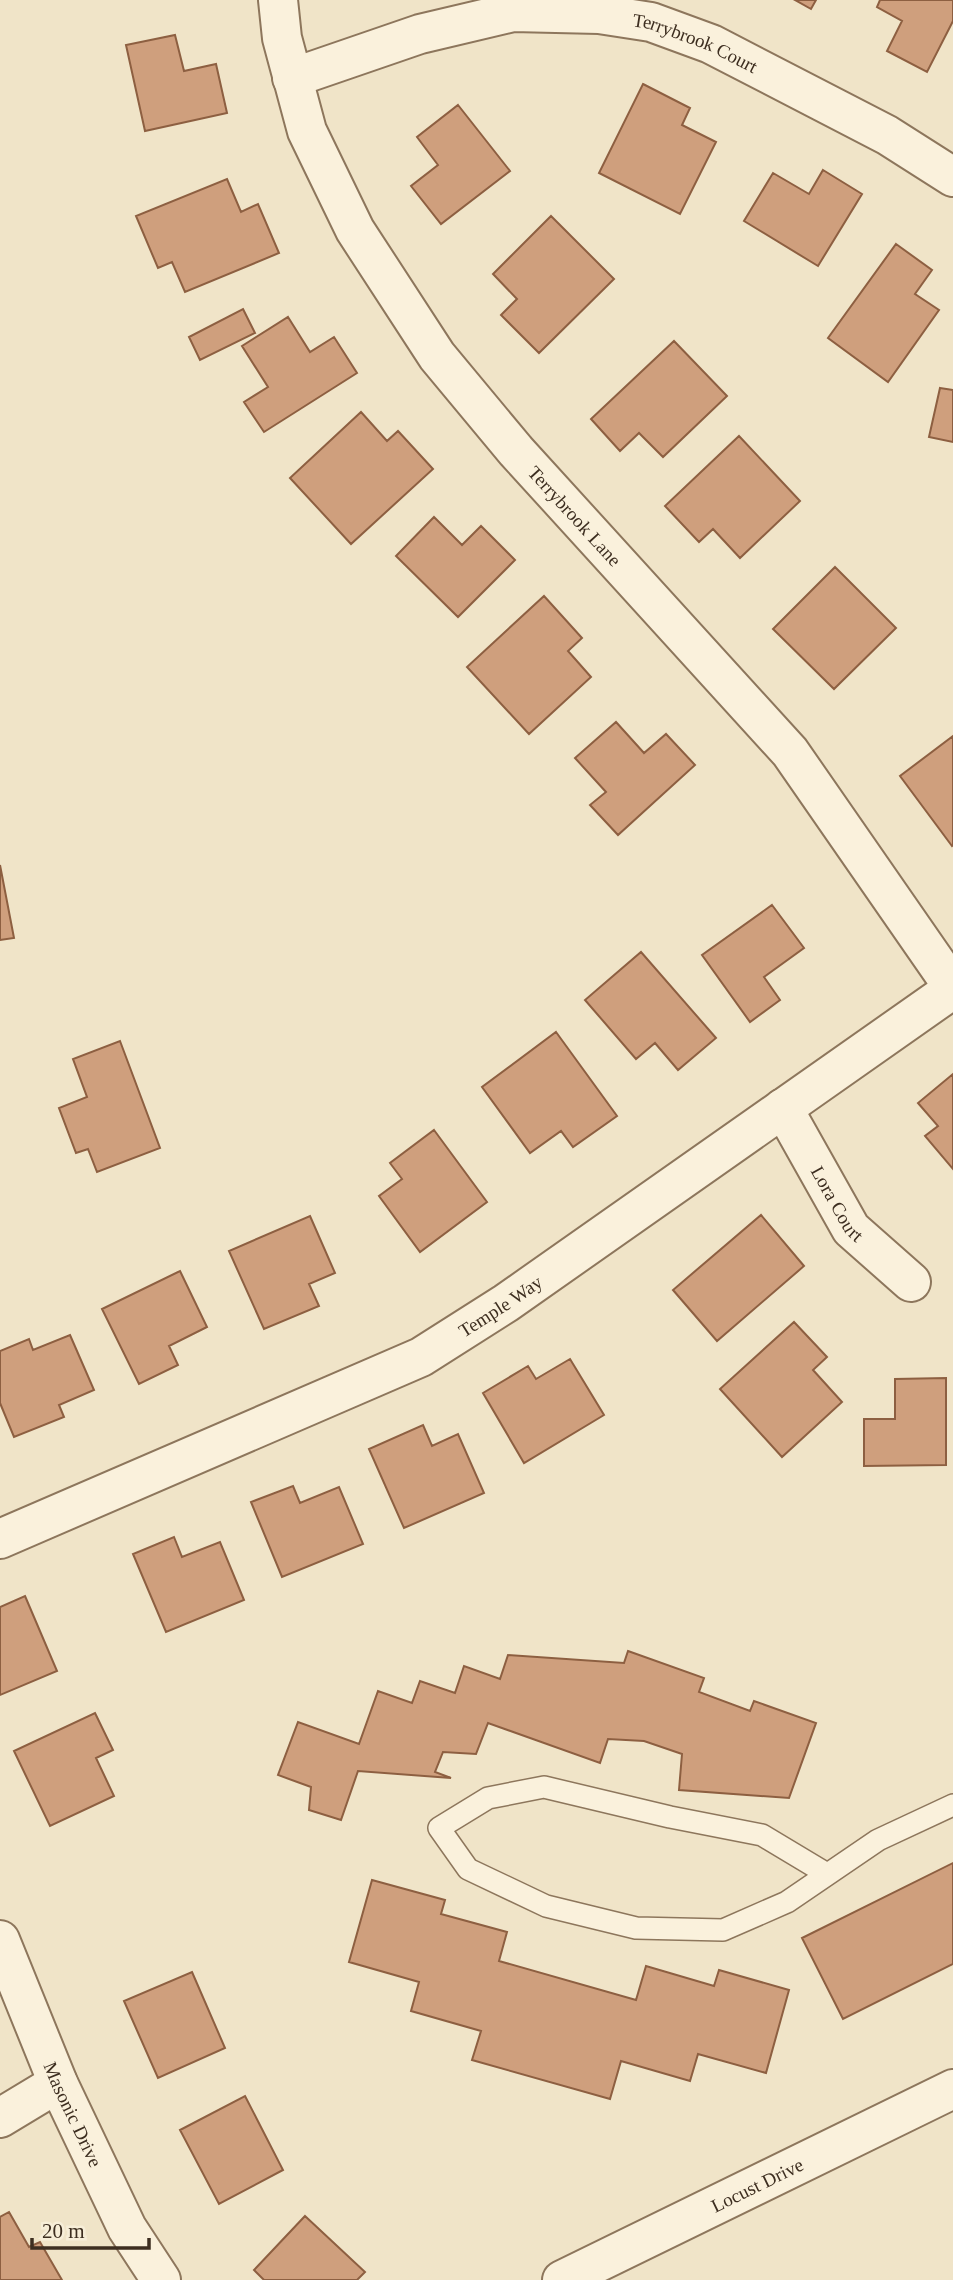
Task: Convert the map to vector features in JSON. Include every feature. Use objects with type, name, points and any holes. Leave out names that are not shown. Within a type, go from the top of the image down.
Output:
[{"type":"street","name":"Terrybrook Lane","points":[[278,0],[282,38],[307,131],[355,230],[437,356],[516,451],[790,752],[953,988]]},
{"type":"street","name":"Terrybrook Court","points":[[292,78],[420,34],[513,12],[599,15],[651,22],[711,44],[887,135],[953,177]]},
{"type":"street","name":"Temple Way","points":[[0,1539],[421,1357],[506,1303],[953,988]]},
{"type":"street","name":"Lora Court","points":[[783,1108],[851,1229],[911,1282]]},
{"type":"street","name":"Masonic Drive","points":[[0,1940],[58,2083],[127,2228],[161,2280]]},
{"type":"street","points":[[0,2119],[58,2083]]},
{"type":"street","name":"Locust Drive","points":[[562,2280],[953,2089]]},
{"type":"lane","points":[[827,1874],[762,1835],[670,1817],[544,1787],[488,1798],[439,1828],[468,1869],[547,1906],[636,1928],[723,1930],[788,1902],[878,1840],[953,1805]]},
{"type":"building","points":[[795,0],[816,0],[811,9]]},
{"type":"building","points":[[880,0],[953,0],[953,21],[927,72],[887,51],[902,21],[877,7]]},
{"type":"building","points":[[175,35],[184,71],[216,64],[227,113],[145,131],[126,45]]},
{"type":"building","points":[[643,84],[690,108],[682,125],[716,142],[680,214],[599,173]]},
{"type":"building","points":[[458,105],[510,171],[441,224],[411,186],[438,165],[417,137]]},
{"type":"building","points":[[823,170],[862,194],[818,266],[744,221],[773,173],[809,194]]},
{"type":"building","points":[[227,179],[241,212],[258,204],[279,253],[185,292],[172,262],[158,268],[136,216]]},
{"type":"building","points":[[551,216],[614,279],[539,353],[501,315],[517,299],[493,274]]},
{"type":"building","points":[[896,244],[932,270],[915,294],[939,310],[888,382],[828,338]]},
{"type":"building","points":[[243,309],[255,333],[200,360],[189,337]]},
{"type":"building","points":[[288,317],[310,352],[334,337],[357,373],[264,432],[244,402],[268,387],[242,346]]},
{"type":"building","points":[[674,341],[727,396],[663,457],[639,433],[620,451],[591,419]]},
{"type":"building","points":[[940,388],[953,390],[953,442],[929,437]]},
{"type":"building","points":[[361,412],[387,441],[398,431],[433,469],[351,544],[290,478]]},
{"type":"building","points":[[739,436],[800,501],[740,558],[713,529],[699,542],[665,506]]},
{"type":"building","points":[[434,517],[462,545],[481,526],[515,560],[458,617],[396,556]]},
{"type":"building","points":[[835,567],[896,628],[834,689],[773,629]]},
{"type":"building","points":[[544,596],[582,638],[568,651],[591,677],[529,734],[467,667]]},
{"type":"building","points":[[616,722],[644,753],[666,734],[695,765],[618,835],[590,805],[606,792],[575,758]]},
{"type":"building","points":[[953,736],[953,845],[952,846],[900,776]]},
{"type":"building","points":[[0,865],[14,938],[0,940]]},
{"type":"building","points":[[772,905],[804,948],[764,977],[780,1000],[750,1022],[702,955]]},
{"type":"building","points":[[641,952],[716,1038],[678,1070],[655,1043],[636,1059],[585,1000]]},
{"type":"building","points":[[556,1032],[617,1116],[573,1147],[561,1131],[530,1153],[482,1087]]},
{"type":"building","points":[[120,1041],[160,1148],[97,1172],[88,1149],[76,1153],[59,1108],[87,1097],[73,1059]]},
{"type":"building","points":[[953,1074],[953,1169],[925,1136],[938,1126],[918,1103]]},
{"type":"building","points":[[434,1130],[487,1202],[420,1252],[379,1196],[402,1179],[390,1163]]},
{"type":"building","points":[[761,1215],[804,1266],[717,1341],[673,1290]]},
{"type":"building","points":[[310,1216],[335,1273],[309,1284],[319,1306],[264,1329],[229,1251]]},
{"type":"building","points":[[180,1271],[207,1327],[169,1346],[178,1365],[139,1384],[102,1309]]},
{"type":"building","points":[[794,1322],[827,1357],[813,1370],[842,1402],[782,1457],[720,1389]]},
{"type":"building","points":[[70,1335],[94,1390],[59,1405],[64,1417],[14,1437],[0,1403],[0,1351],[29,1339],[33,1350]]},
{"type":"building","points":[[570,1359],[604,1415],[524,1463],[483,1393],[528,1366],[536,1379]]},
{"type":"building","points":[[946,1378],[946,1465],[864,1466],[864,1419],[895,1419],[895,1379]]},
{"type":"building","points":[[423,1425],[432,1446],[458,1434],[484,1493],[404,1528],[369,1449]]},
{"type":"building","points":[[293,1486],[300,1503],[339,1487],[363,1544],[282,1577],[251,1502]]},
{"type":"building","points":[[174,1537],[182,1557],[220,1542],[244,1600],[166,1632],[133,1554]]},
{"type":"building","points":[[25,1596],[57,1671],[0,1695],[0,1607]]},
{"type":"building","points":[[628,1651],[704,1678],[699,1692],[750,1711],[754,1701],[816,1723],[789,1798],[679,1790],[682,1754],[644,1741],[608,1739],[600,1763],[488,1723],[476,1754],[443,1752],[435,1772],[451,1778],[358,1771],[341,1820],[309,1810],[311,1787],[278,1775],[298,1722],[359,1744],[378,1691],[412,1703],[420,1681],[455,1693],[464,1666],[500,1679],[508,1655],[624,1663]]},
{"type":"building","points":[[95,1713],[113,1750],[96,1758],[114,1796],[50,1826],[14,1751]]},
{"type":"building","points":[[953,1863],[953,1964],[843,2019],[802,1938]]},
{"type":"building","points":[[372,1880],[445,1900],[441,1914],[507,1932],[499,1961],[636,2000],[646,1966],[714,1986],[719,1970],[789,1990],[766,2073],[698,2054],[690,2081],[621,2061],[610,2099],[472,2060],[481,2031],[411,2011],[419,1982],[349,1962]]},
{"type":"building","points":[[192,1972],[225,2048],[158,2078],[124,2001]]},
{"type":"building","points":[[245,2096],[283,2170],[219,2204],[180,2130]]},
{"type":"building","points":[[9,2212],[29,2247],[40,2242],[62,2280],[0,2280],[0,2217]]},
{"type":"building","points":[[305,2216],[365,2272],[357,2280],[264,2280],[254,2270]]}]
